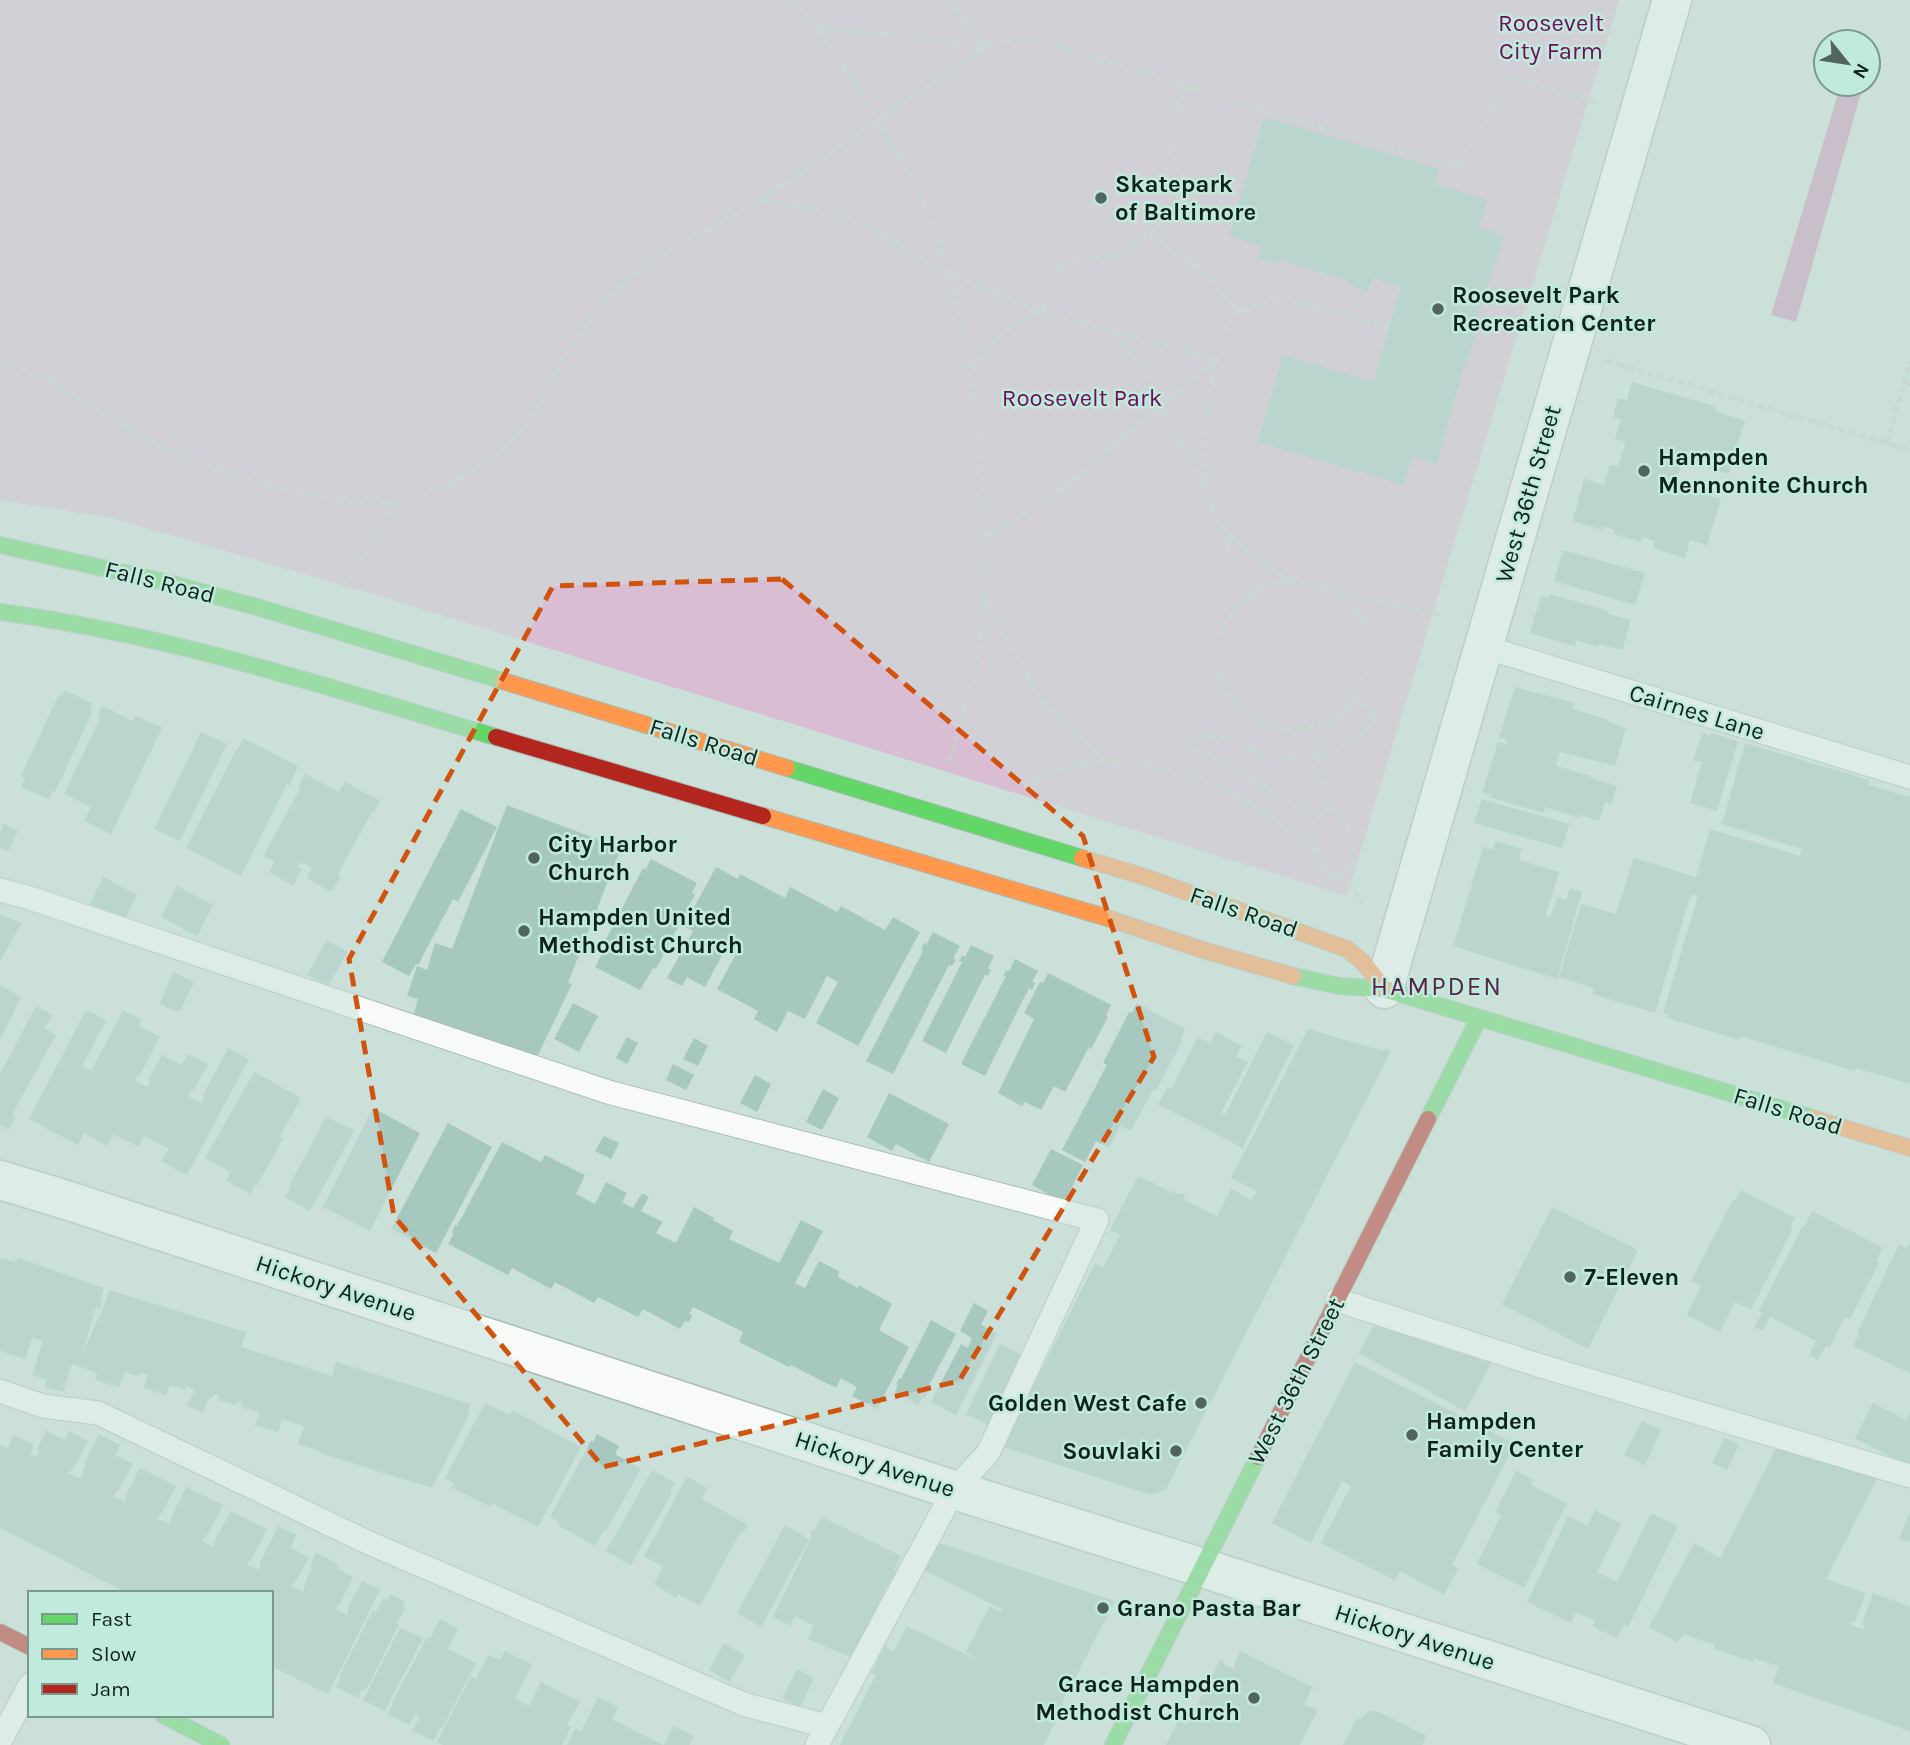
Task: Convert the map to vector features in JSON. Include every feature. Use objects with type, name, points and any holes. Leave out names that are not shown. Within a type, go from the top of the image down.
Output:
[{"type":"main road","name":"Falls Road","points":[[0,545],[127,573],[264,609],[1142,876],[1348,949],[1364,963],[1384,989]]},
{"type":"main road","name":"Falls Road","points":[[0,612],[116,631],[202,652],[408,710],[1059,904],[1221,957],[1309,981],[1354,989],[1384,989],[1910,1148]]},
{"type":"main road","name":"West 36th Street","points":[[1113,1745],[1479,1018]]},
{"type":"main road","points":[[0,1632],[28,1646]]},
{"type":"main road","points":[[167,1717],[221,1745]]},
{"type":"street","name":"West 36th Street","points":[[1384,989],[1672,0]]},
{"type":"street","name":"Hickory Avenue","points":[[0,1180],[1751,1745]]},
{"type":"lane","name":"Cairnes Lane","points":[[1484,647],[1910,777]]},
{"type":"lane","points":[[0,890],[608,1091],[1097,1220],[988,1453],[954,1490],[822,1735],[696,1684],[369,1543],[98,1413],[43,1406],[0,1391]]},
{"type":"lane","points":[[1337,1300],[1538,1365],[1910,1476]]},
{"type":"lane","points":[[0,1741],[28,1689]]},
{"type":"path","points":[[789,0],[816,27],[913,178],[932,221],[950,275],[970,370],[980,439],[985,537],[984,600],[979,651],[947,766]]},
{"type":"path","points":[[948,0],[987,46]]},
{"type":"path","points":[[816,27],[987,46],[1025,38],[1458,167],[1485,123],[1496,93],[1507,76],[1597,102]]},
{"type":"path","points":[[0,361],[47,379],[108,418],[162,447],[228,472],[286,490],[342,502],[396,503],[451,483],[489,461],[522,430],[546,394],[566,354],[592,317],[620,285],[723,219],[761,200],[987,46]]},
{"type":"path","points":[[970,370],[990,344],[1021,321],[1042,312],[1060,264],[1123,254],[1166,221],[1182,192],[1172,145],[1178,109],[1186,87]]},
{"type":"path","points":[[761,200],[809,208],[844,218],[879,232],[950,275],[1042,312],[1219,360]]},
{"type":"path","points":[[1149,235],[1204,273],[1239,312]]},
{"type":"path","points":[[1205,489],[1208,405],[1233,313],[1281,298],[1389,327]]},
{"type":"path","points":[[1114,331],[1144,372],[1205,489],[1235,567],[1250,596]]},
{"type":"path","points":[[985,537],[1048,500],[1219,360]]},
{"type":"path","points":[[1603,360],[1910,450]]},
{"type":"path","points":[[1887,443],[1910,361]]},
{"type":"path","points":[[1903,384],[1910,386]]},
{"type":"path","points":[[345,589],[396,503]]},
{"type":"path","points":[[1217,522],[1233,540],[1289,580],[1319,586],[1340,594],[1442,615]]},
{"type":"path","points":[[1289,580],[1267,586],[1250,596],[1232,613],[1222,629],[1216,654],[1217,671],[1226,690],[1241,708],[1261,722],[1283,730],[1311,727],[1337,719],[1355,700],[1365,677],[1370,644],[1361,616],[1340,594]]},
{"type":"path","points":[[984,600],[1041,698],[1063,722],[1110,763]]},
{"type":"path","points":[[1321,814],[1277,796],[1224,761],[1190,751],[1192,736],[1229,738],[1255,751],[1277,756],[1302,757],[1317,754],[1347,744],[1364,731],[1377,715],[1355,700]]},
{"type":"path","points":[[1311,727],[1329,809]]},
{"type":"path","points":[[1026,791],[1033,782],[1056,771],[1080,765],[1110,763],[1169,769],[1234,794],[1262,811],[1315,851]]},
{"type":"path","points":[[1329,809],[1317,818],[1312,834],[1315,851],[1321,867],[1329,875],[1340,877],[1362,903]]},
{"type":"path","points":[[1329,809],[1340,813],[1354,839],[1351,863],[1340,877]]},
{"type":"highlighted area","points":[[782,579],[1083,836],[1154,1057],[959,1381],[603,1467],[394,1216],[349,959],[553,586]]},
{"type":"green space","name":"Roosevelt Park","points":[[0,0],[1619,0],[1347,896],[373,594],[111,518],[0,500]]},
{"type":"shaded area","points":[[1837,98],[1860,98],[1796,322],[1771,315]]},
{"type":"building","name":"Roosevelt Park Recreation Center","points":[[1264,117],[1439,169],[1435,184],[1487,200],[1479,228],[1504,235],[1437,464],[1412,457],[1404,485],[1258,442],[1283,355],[1373,382],[1401,287],[1372,278],[1368,291],[1349,285],[1350,281],[1279,260],[1279,264],[1259,258],[1262,246],[1229,236]]},
{"type":"building","name":"Hampden Mennonite Church","points":[[1632,382],[1714,406],[1715,411],[1745,421],[1729,474],[1683,461],[1675,485],[1721,499],[1707,545],[1690,540],[1685,558],[1653,548],[1655,541],[1643,537],[1641,542],[1614,534],[1615,530],[1603,526],[1602,530],[1573,521],[1584,479],[1604,485],[1610,465],[1618,467],[1626,442],[1615,439],[1621,420],[1613,417],[1618,398],[1627,400]]},
{"type":"building","points":[[1563,550],[1645,573],[1635,605],[1554,581]]},
{"type":"building","points":[[1550,594],[1631,620],[1622,650],[1599,644],[1598,647],[1576,640],[1575,646],[1530,633],[1541,596],[1548,598]]},
{"type":"building","points":[[1515,687],[1575,703],[1573,709],[1626,728],[1615,766],[1560,752],[1556,766],[1617,786],[1612,804],[1605,802],[1599,821],[1545,807],[1543,813],[1482,793],[1498,742],[1506,744],[1507,740],[1499,738]]},
{"type":"building","points":[[64,690],[92,703],[90,710],[93,711],[55,792],[52,790],[49,799],[21,787],[25,778],[21,776],[59,694],[61,696]]},
{"type":"building","points":[[102,706],[133,721],[135,715],[162,728],[111,834],[84,821],[91,807],[64,794],[100,718],[97,717]]},
{"type":"building","points":[[201,732],[227,744],[180,841],[154,829]]},
{"type":"building","points":[[1702,733],[1738,741],[1717,811],[1690,803],[1702,762],[1693,760]]},
{"type":"building","points":[[243,738],[298,766],[241,876],[186,848]]},
{"type":"building","points":[[1745,743],[1869,780],[1868,785],[1910,797],[1910,1084],[1856,1068],[1854,1071],[1744,1037],[1740,1040],[1667,1018],[1668,1014],[1663,1013],[1698,896],[1691,894],[1655,1013],[1592,994],[1594,988],[1559,977],[1581,904],[1616,914],[1634,858],[1696,877],[1710,829],[1800,856],[1802,849],[1722,824]]},
{"type":"building","points":[[305,774],[339,792],[345,782],[380,801],[338,874],[341,876],[331,892],[307,878],[312,868],[301,862],[298,867],[302,869],[293,886],[269,872],[275,862],[263,856],[301,787],[298,786]]},
{"type":"building","points":[[1482,799],[1569,824],[1562,848],[1474,823]]},
{"type":"building","name":"Hampden United Methodist Church","points":[[507,805],[621,848],[568,983],[572,984],[537,1057],[412,1021],[418,999],[407,996],[417,966],[427,970],[435,943],[452,949]]},
{"type":"building","points":[[461,809],[497,827],[458,902],[453,899],[418,965],[416,964],[409,976],[382,962]]},
{"type":"building","points":[[3,824],[18,830],[8,851],[0,848]]},
{"type":"building","points":[[1495,841],[1522,849],[1519,860],[1559,872],[1546,916],[1550,918],[1557,897],[1566,900],[1570,888],[1582,892],[1557,979],[1453,946],[1483,847],[1493,850]]},
{"type":"building","points":[[651,859],[697,883],[692,893],[695,894],[656,969],[653,968],[640,990],[595,967],[608,942],[605,941],[643,868],[646,869]]},
{"type":"building","points":[[716,867],[738,879],[740,874],[785,898],[790,887],[837,912],[841,906],[885,930],[893,917],[920,932],[858,1046],[816,1023],[838,982],[827,976],[805,1019],[788,1011],[777,1032],[754,1019],[758,1011],[717,989],[736,954],[726,948],[705,987],[687,977],[682,986],[667,978],[693,931],[684,926]]},
{"type":"building","points":[[103,877],[137,895],[123,923],[86,912]]},
{"type":"building","points":[[177,886],[213,905],[197,936],[161,917]]},
{"type":"building","points":[[0,915],[22,923],[0,961]]},
{"type":"building","points":[[933,932],[960,946],[953,958],[956,960],[952,966],[949,965],[893,1074],[866,1061],[923,951],[924,943],[926,945]]},
{"type":"building","points":[[327,940],[348,952],[328,986],[307,975]]},
{"type":"building","points":[[971,945],[994,956],[988,968],[991,970],[988,976],[985,975],[946,1053],[922,1041],[962,962],[959,961],[962,955],[965,957]]},
{"type":"building","points":[[1015,959],[1038,971],[1032,982],[1035,983],[1032,990],[1029,988],[985,1076],[961,1064],[1006,976],[1003,976],[1006,970],[1009,971]]},
{"type":"building","points":[[173,972],[194,982],[180,1011],[177,1012],[160,1004]]},
{"type":"building","points":[[1048,973],[1111,1005],[1106,1015],[1108,1017],[1065,1092],[1054,1086],[1041,1110],[1025,1102],[1022,1106],[998,1093],[1034,1019],[1024,1013],[1040,982],[1043,983]]},
{"type":"building","points":[[0,985],[21,997],[0,1040]]},
{"type":"building","points":[[573,1003],[598,1016],[579,1052],[554,1039]]},
{"type":"building","points":[[1137,1003],[1185,1029],[1181,1038],[1183,1039],[1131,1131],[1120,1126],[1109,1148],[1096,1141],[1085,1162],[1062,1150],[1107,1065],[1103,1063],[1129,1012],[1132,1013]]},
{"type":"building","points":[[36,1006],[52,1015],[45,1028],[56,1035],[12,1115],[15,1117],[9,1130],[0,1125],[0,1074]]},
{"type":"building","points":[[86,1010],[106,1020],[82,1066],[91,1071],[123,1010],[142,1020],[139,1026],[160,1037],[135,1081],[147,1087],[162,1055],[182,1065],[188,1054],[208,1064],[188,1096],[201,1103],[228,1048],[249,1059],[187,1175],[161,1161],[169,1149],[144,1136],[139,1147],[114,1134],[108,1146],[84,1133],[78,1145],[29,1119]]},
{"type":"building","points":[[1308,1029],[1391,1051],[1166,1489],[1152,1495],[1003,1447],[1095,1263],[1103,1268],[1120,1235],[1110,1230],[1138,1176],[1173,1193],[1186,1194],[1183,1199],[1217,1216],[1231,1189],[1252,1200],[1257,1191],[1231,1178]]},
{"type":"building","points":[[1216,1032],[1242,1046],[1236,1057],[1248,1062],[1221,1113],[1225,1115],[1267,1032],[1294,1045],[1243,1148],[1158,1104],[1168,1087],[1171,1089],[1198,1037],[1210,1043]]},
{"type":"building","points":[[627,1037],[638,1043],[627,1064],[616,1058]]},
{"type":"building","points":[[694,1038],[708,1046],[698,1066],[683,1059]]},
{"type":"building","points":[[673,1064],[694,1075],[686,1090],[666,1080]]},
{"type":"building","points":[[254,1072],[301,1098],[280,1137],[283,1138],[250,1194],[226,1181],[230,1172],[205,1158]]},
{"type":"building","points":[[755,1075],[771,1084],[757,1112],[740,1103]]},
{"type":"building","points":[[823,1089],[839,1098],[822,1130],[806,1122]]},
{"type":"building","points":[[889,1093],[949,1124],[929,1162],[896,1144],[892,1151],[867,1137]]},
{"type":"building","points":[[373,1108],[420,1133],[370,1231],[323,1207]]},
{"type":"building","points":[[326,1117],[355,1130],[310,1211],[285,1197]]},
{"type":"building","points":[[448,1123],[492,1147],[436,1253],[391,1229]]},
{"type":"building","points":[[604,1136],[619,1143],[611,1159],[595,1151]]},
{"type":"building","points":[[502,1142],[541,1162],[545,1155],[585,1175],[576,1194],[595,1204],[606,1182],[627,1193],[622,1202],[633,1208],[642,1193],[649,1197],[641,1211],[663,1222],[656,1233],[676,1243],[694,1207],[733,1231],[729,1239],[779,1263],[801,1220],[823,1231],[795,1283],[805,1288],[819,1261],[839,1271],[838,1277],[858,1288],[859,1285],[892,1304],[879,1330],[909,1347],[877,1409],[852,1396],[857,1387],[841,1378],[836,1388],[791,1365],[789,1367],[739,1342],[743,1332],[693,1307],[689,1322],[685,1321],[680,1329],[643,1309],[638,1317],[598,1297],[594,1303],[555,1282],[551,1289],[512,1268],[508,1275],[448,1244],[455,1225],[457,1226]]},
{"type":"building","points":[[1051,1149],[1083,1165],[1064,1203],[1032,1185]]},
{"type":"building","points":[[1741,1190],[1795,1218],[1790,1229],[1792,1230],[1751,1310],[1735,1302],[1720,1332],[1687,1315],[1701,1286],[1691,1281],[1733,1200],[1735,1201]]},
{"type":"building","name":"7-Eleven","points":[[1552,1207],[1638,1250],[1588,1349],[1502,1304]]},
{"type":"building","points":[[1812,1211],[1883,1248],[1876,1261],[1879,1263],[1850,1319],[1845,1317],[1829,1348],[1826,1346],[1818,1360],[1809,1355],[1816,1341],[1770,1317],[1763,1331],[1755,1327],[1762,1312],[1759,1311]]},
{"type":"building","points":[[1910,1243],[1910,1373],[1853,1346],[1899,1244],[1907,1248]]},
{"type":"building","points":[[0,1258],[16,1262],[18,1258],[104,1288],[100,1308],[96,1307],[82,1354],[109,1290],[246,1332],[241,1347],[332,1376],[336,1362],[471,1404],[467,1419],[432,1488],[298,1444],[304,1426],[282,1419],[278,1432],[255,1425],[260,1412],[241,1407],[242,1402],[237,1401],[236,1405],[218,1400],[219,1395],[215,1394],[213,1398],[210,1397],[203,1412],[187,1406],[195,1390],[186,1386],[185,1390],[170,1385],[166,1395],[144,1388],[148,1375],[140,1372],[139,1376],[124,1372],[119,1387],[95,1380],[97,1373],[72,1364],[63,1392],[45,1387],[47,1380],[32,1375],[43,1341],[32,1338],[25,1359],[0,1351]]},
{"type":"building","points":[[974,1303],[988,1311],[981,1325],[997,1333],[956,1415],[931,1402],[961,1344],[968,1348],[972,1338],[960,1331]]},
{"type":"building","points":[[931,1320],[956,1334],[926,1391],[928,1392],[925,1398],[923,1397],[918,1405],[895,1392],[898,1385],[896,1384]]},
{"type":"building","points":[[1376,1322],[1495,1356],[1465,1411],[1359,1353]]},
{"type":"building","points":[[1000,1344],[1026,1357],[991,1426],[966,1414]]},
{"type":"building","points":[[1355,1362],[1515,1444],[1452,1565],[1458,1569],[1444,1595],[1400,1571],[1395,1580],[1321,1543],[1351,1486],[1342,1481],[1311,1543],[1272,1523]]},
{"type":"building","points":[[485,1403],[509,1415],[512,1410],[581,1447],[538,1527],[492,1503],[491,1507],[451,1487],[454,1483],[445,1478]]},
{"type":"building","points":[[1873,1403],[1906,1420],[1910,1412],[1910,1464],[1888,1457],[1855,1438]]},
{"type":"building","points":[[1642,1421],[1661,1430],[1645,1465],[1624,1455]]},
{"type":"building","points":[[46,1431],[65,1440],[69,1431],[88,1441],[68,1473],[80,1479],[99,1434],[120,1445],[115,1455],[133,1464],[113,1496],[125,1502],[140,1468],[176,1486],[157,1518],[170,1524],[186,1487],[223,1505],[202,1541],[214,1547],[231,1511],[267,1529],[253,1557],[246,1564],[259,1570],[278,1526],[296,1535],[290,1548],[309,1557],[291,1586],[303,1592],[316,1553],[338,1564],[336,1568],[353,1577],[335,1609],[347,1615],[362,1581],[380,1590],[328,1694],[273,1667],[273,1591],[123,1591],[0,1528],[0,1445],[7,1448],[14,1435],[34,1445],[30,1454],[36,1457],[39,1450],[37,1449]]},
{"type":"building","points":[[597,1434],[619,1446],[615,1454],[641,1469],[595,1546],[558,1525],[560,1523],[550,1517]]},
{"type":"building","points":[[1724,1438],[1739,1444],[1727,1470],[1712,1463]]},
{"type":"building","points":[[1778,1445],[1877,1479],[1826,1579],[1866,1593],[1855,1622],[1852,1621],[1851,1625],[1863,1629],[1862,1624],[1873,1593],[1910,1607],[1910,1731],[1773,1683],[1779,1666],[1754,1658],[1753,1662],[1714,1649],[1715,1645],[1684,1634],[1677,1642],[1649,1627],[1694,1543],[1720,1558]]},
{"type":"building","points":[[652,1470],[675,1483],[631,1565],[606,1551]]},
{"type":"building","points":[[1516,1471],[1534,1480],[1531,1485],[1567,1503],[1524,1588],[1477,1564],[1501,1515],[1495,1512]]},
{"type":"building","points":[[687,1477],[707,1488],[702,1499],[748,1525],[743,1533],[741,1531],[700,1606],[678,1594],[676,1598],[654,1584],[663,1567],[644,1556]]},
{"type":"building","points":[[1595,1510],[1621,1524],[1597,1572],[1617,1582],[1651,1513],[1678,1526],[1628,1627],[1624,1625],[1617,1638],[1593,1627],[1595,1621],[1576,1612],[1571,1623],[1527,1602],[1568,1516],[1587,1526]]},
{"type":"building","points":[[1910,1512],[1910,1542],[1899,1538]]},
{"type":"building","points":[[822,1517],[901,1556],[894,1570],[897,1572],[894,1578],[892,1577],[852,1658],[808,1639],[814,1626],[795,1616],[790,1626],[773,1617],[812,1536],[810,1535]]},
{"type":"building","points":[[785,1525],[809,1539],[761,1627],[737,1613]]},
{"type":"building","points":[[936,1542],[1112,1600],[1114,1603],[1062,1703],[1064,1704],[1044,1745],[840,1745],[876,1675],[871,1673],[885,1646],[894,1651],[907,1626],[981,1662],[966,1652],[990,1606],[1001,1612],[1002,1609],[922,1569]]},
{"type":"building","points":[[390,1594],[405,1602],[405,1609],[366,1690],[362,1689],[358,1698],[336,1687],[339,1677],[373,1610],[376,1612],[383,1598],[388,1600]]},
{"type":"building","points":[[440,1619],[458,1629],[448,1649],[476,1663],[433,1741],[412,1730],[420,1717],[415,1715],[409,1725],[388,1714],[427,1637],[430,1638]]},
{"type":"building","points":[[400,1628],[423,1638],[385,1711],[363,1700]]},
{"type":"building","points":[[724,1643],[745,1656],[729,1682],[709,1670]]},
{"type":"building","points":[[505,1651],[532,1665],[515,1698],[529,1706],[541,1682],[580,1702],[567,1725],[571,1727],[562,1745],[443,1745],[437,1742],[471,1676],[476,1679],[488,1655],[500,1660]]},
{"type":"building","name":"Grace Hampden Methodist Church","points":[[1240,1651],[1314,1688],[1304,1705],[1318,1710],[1300,1745],[1166,1745],[1178,1721],[1187,1725],[1220,1660],[1233,1669]]},
{"type":"building","points":[[797,1669],[814,1678],[800,1707],[782,1698]]},
{"type":"building","points":[[598,1697],[618,1707],[612,1719],[663,1745],[567,1745],[575,1729],[581,1732]]},
{"type":"building","points":[[1370,1711],[1379,1712],[1426,1736],[1422,1745],[1343,1745],[1357,1718],[1360,1720]]},
{"type":"building","points":[[674,1726],[694,1736],[689,1745],[664,1745]]},
{"type":"traffic: fast","points":[[0,545],[165,582],[503,681]]},
{"type":"traffic: fast","points":[[0,612],[126,634],[188,649],[312,682],[496,737]]},
{"type":"traffic: fast","points":[[787,768],[1082,858]]},
{"type":"traffic: fast","points":[[1293,976],[1340,986],[1384,989],[1812,1118]]},
{"type":"traffic: fast","points":[[1428,1119],[1479,1018]]},
{"type":"traffic: fast","points":[[1113,1745],[1258,1457]]},
{"type":"traffic: fast","points":[[167,1717],[221,1745]]},
{"type":"traffic: slow","points":[[503,681],[787,768]]},
{"type":"traffic: slow","points":[[763,816],[1293,976]]},
{"type":"traffic: slow","points":[[1082,858],[1142,876],[1347,949],[1364,963],[1384,989]]},
{"type":"traffic: slow","points":[[1812,1118],[1910,1148]]},
{"type":"traffic: jam","points":[[496,737],[763,816]]},
{"type":"traffic: jam","points":[[1258,1457],[1428,1119]]},
{"type":"traffic: jam","points":[[0,1632],[28,1646]]},
{"type":"place","name":"Skatepark of Baltimore","points":[[1101,198]]},
{"type":"place","name":"Roosevelt Park Recreation Center","points":[[1438,309]]},
{"type":"place","name":"Hampden Mennonite Church","points":[[1644,471]]},
{"type":"place","name":"City Harbor Church","points":[[534,858]]},
{"type":"place","name":"Hampden United Methodist Church","points":[[524,931]]},
{"type":"place","name":"7-Eleven","points":[[1570,1277]]},
{"type":"place","name":"Golden West Cafe","points":[[1201,1403]]},
{"type":"place","name":"Hampden Family Center","points":[[1412,1435]]},
{"type":"place","name":"Souvlaki","points":[[1176,1451]]},
{"type":"place","name":"Grano Pasta Bar","points":[[1103,1608]]},
{"type":"place","name":"Grace Hampden Methodist Church","points":[[1254,1698]]},
{"type":"district","name":"HAMPDEN","points":[[1437,986]]},
{"type":"park label","name":"Roosevelt City Farm","points":[[1551,37]]}]
